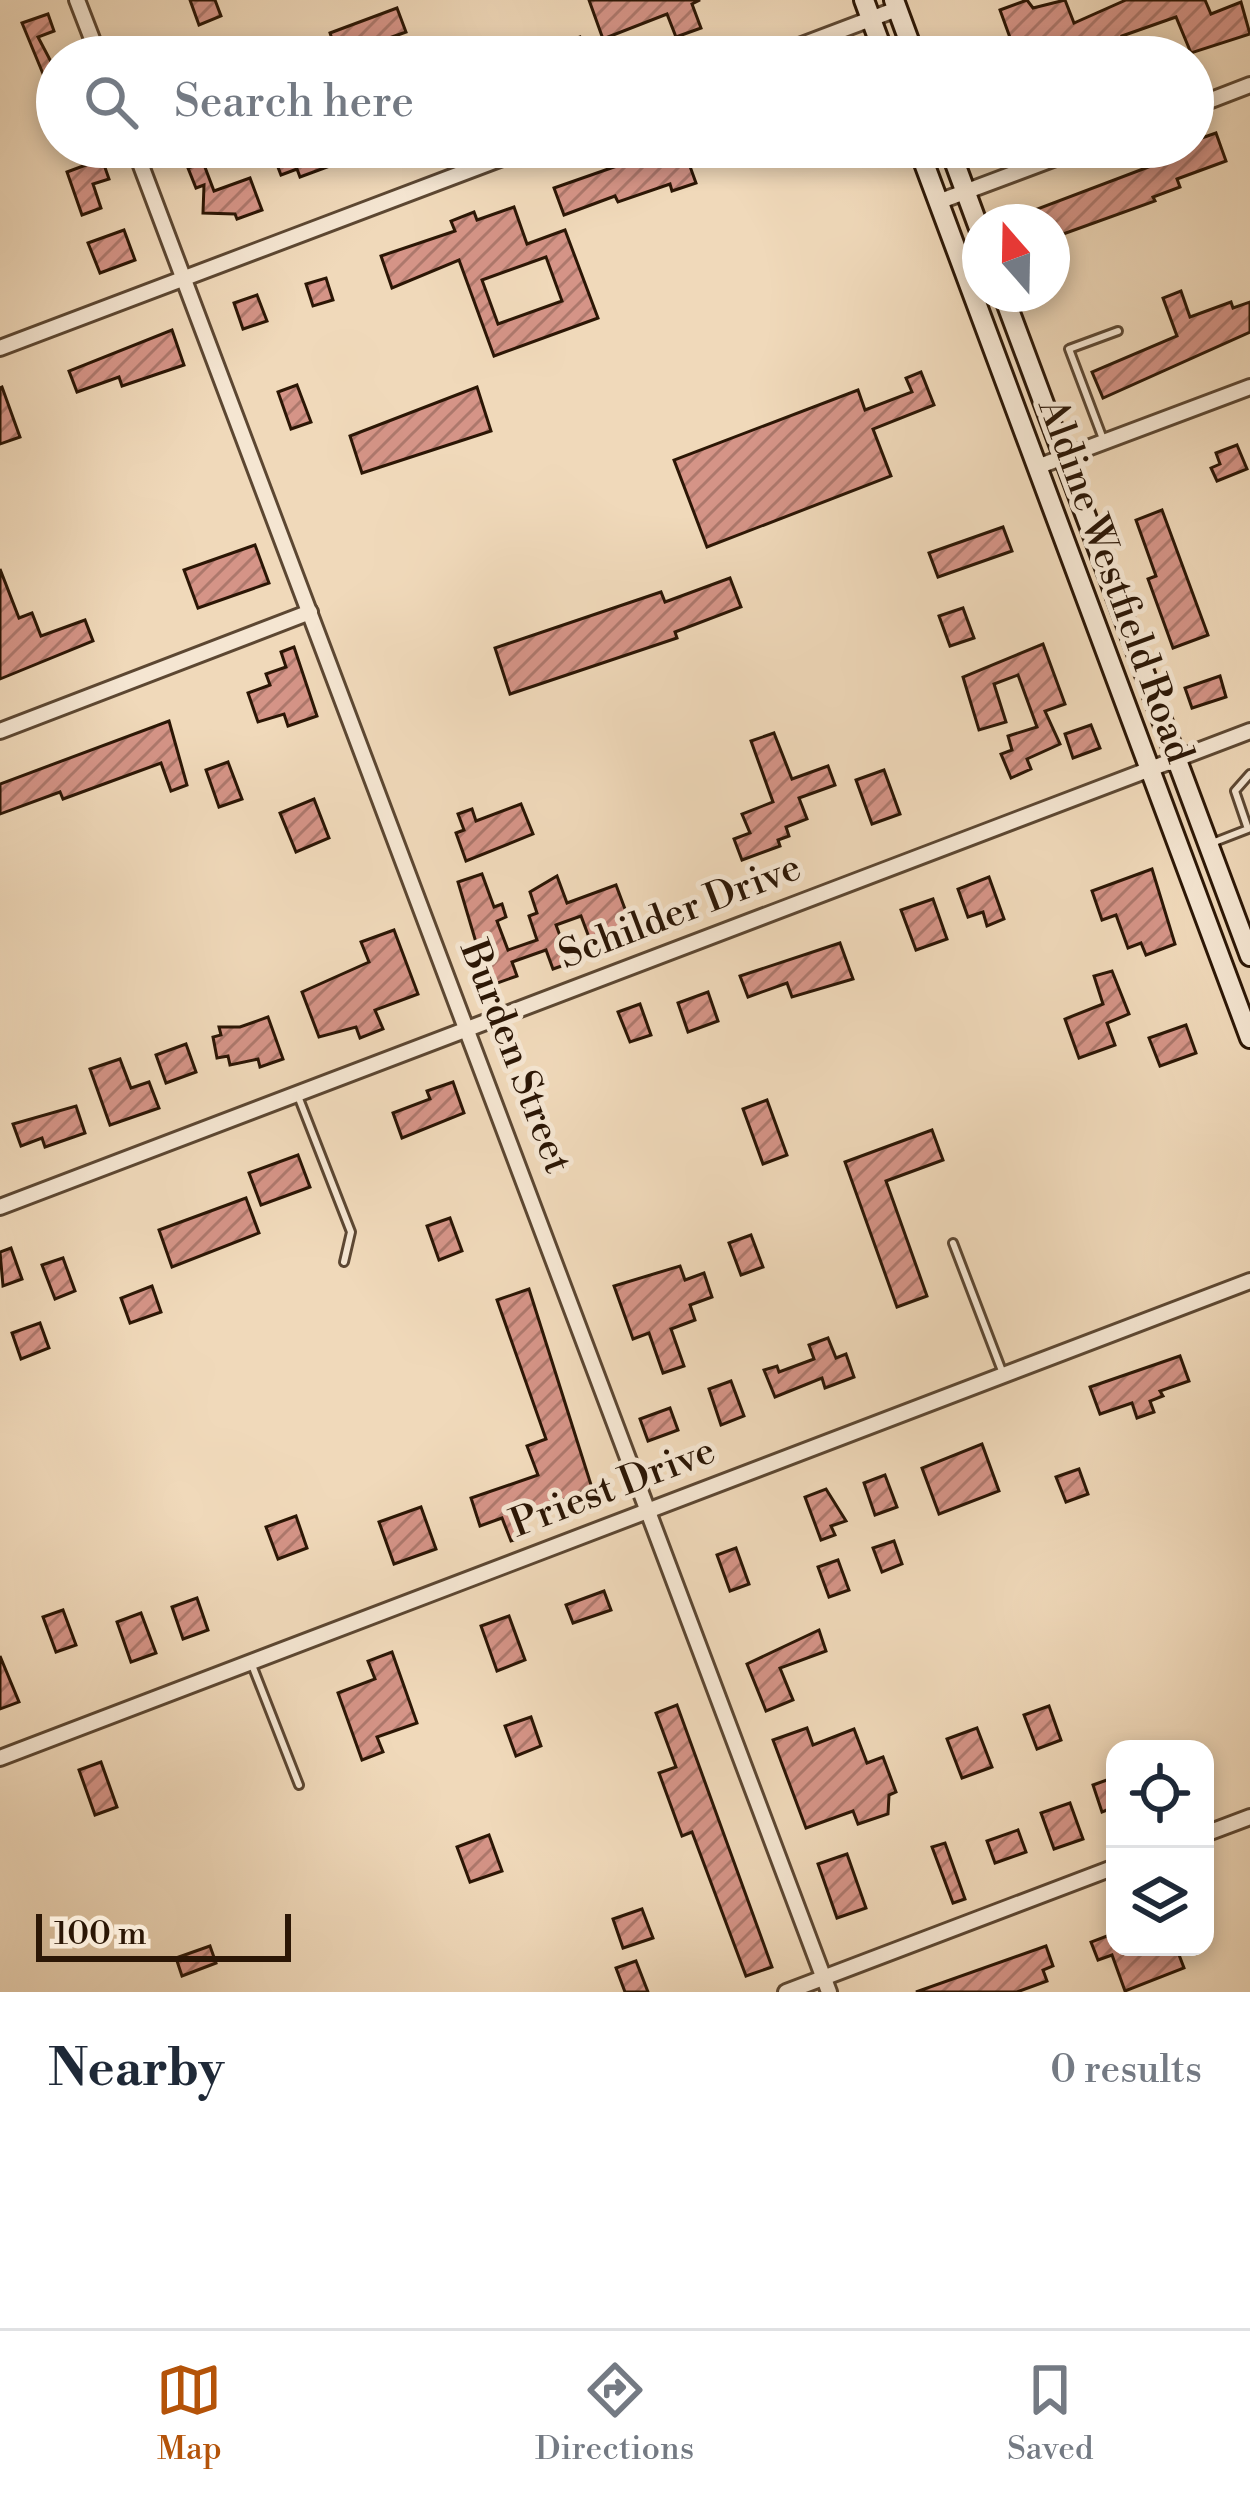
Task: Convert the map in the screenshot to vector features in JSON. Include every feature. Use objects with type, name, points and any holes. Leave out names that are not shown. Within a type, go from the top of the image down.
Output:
[{"type":"main road","points":[[896,4],[907,36]]},
{"type":"main road","name":"Aldine Westfield Road","points":[[926,168],[1149,769],[1244,1004],[1250,1038]]},
{"type":"main road","points":[[956,168],[970,204]]},
{"type":"main road","points":[[983,322],[995,312]]},
{"type":"main road","name":"Aldine Westfield Road","points":[[1009,312],[1250,956]]},
{"type":"street","points":[[77,0],[91,36]]},
{"type":"street","points":[[812,36],[867,9],[896,4]]},
{"type":"street","points":[[1214,98],[1250,85]]},
{"type":"street","name":"Burden Street","points":[[142,168],[826,1985]]},
{"type":"street","points":[[0,347],[475,168]]},
{"type":"street","points":[[938,202],[1029,168]]},
{"type":"street","points":[[1037,467],[1250,387]]},
{"type":"street","points":[[0,731],[310,612]]},
{"type":"street","name":"Schilder Drive","points":[[0,1207],[1250,731]]},
{"type":"street","name":"Priest Drive","points":[[0,1757],[1250,1281]]},
{"type":"street","points":[[1214,1831],[1250,1817]]},
{"type":"street","points":[[786,1992],[826,1985],[1106,1871]]},
{"type":"lane","points":[[1104,442],[1069,349],[1118,331]]},
{"type":"lane","points":[[1208,844],[1249,831],[1234,791],[1250,775]]},
{"type":"lane","points":[[297,1093],[351,1232],[344,1262]]},
{"type":"lane","points":[[953,1243],[1004,1375]]},
{"type":"lane","points":[[250,1662],[299,1785]]},
{"type":"building","points":[[190,0],[215,0],[221,16],[199,25]]},
{"type":"building","points":[[589,0],[700,0],[692,4],[701,28],[676,36],[667,14],[602,36]]},
{"type":"building","points":[[1027,0],[1033,8],[1065,0],[1074,23],[1126,0],[1205,0],[1211,14],[1241,2],[1250,34],[1214,46],[1214,36],[1184,36],[1176,17],[1122,36],[1009,36],[1000,10]]},
{"type":"building","points":[[397,8],[406,32],[395,36],[330,33]]},
{"type":"building","points":[[48,14],[54,31],[36,36],[36,57],[22,23]]},
{"type":"building","points":[[1216,133],[1226,161],[1214,165],[1214,134]]},
{"type":"building","points":[[105,168],[109,179],[93,184],[101,208],[82,215],[67,172]]},
{"type":"building","points":[[188,168],[205,168],[214,191],[250,178],[262,210],[237,219],[235,214],[203,213],[204,185],[196,188]]},
{"type":"building","points":[[278,168],[324,168],[300,177],[297,169],[281,175]]},
{"type":"building","points":[[611,168],[691,168],[696,183],[672,191],[670,184],[618,202],[615,196],[564,215],[554,188]]},
{"type":"building","points":[[1146,168],[1207,168],[1177,179],[1180,187],[1153,197],[1155,201],[1070,232],[1070,204],[1051,204]]},
{"type":"building","points":[[514,207],[527,244],[565,230],[598,318],[494,356],[459,260],[392,288],[381,256],[455,231],[451,221],[474,212],[477,220]],"holes":[[[546,257],[562,301],[498,324],[482,280]]]},
{"type":"building","points":[[124,230],[135,260],[100,273],[88,243]]},
{"type":"building","points":[[326,278],[333,300],[313,306],[306,284]]},
{"type":"building","points":[[1181,291],[1190,317],[1231,302],[1233,308],[1250,302],[1250,332],[1103,398],[1092,372],[1177,336],[1163,298]]},
{"type":"building","points":[[257,295],[267,321],[243,329],[234,303]]},
{"type":"building","points":[[172,330],[184,365],[122,386],[119,377],[77,392],[69,371]]},
{"type":"building","points":[[921,372],[934,405],[873,429],[891,476],[707,547],[674,460],[858,390],[865,410],[912,392],[906,378]]},
{"type":"building","points":[[297,385],[311,422],[291,429],[278,392]]},
{"type":"building","points":[[477,387],[491,431],[362,473],[350,436]]},
{"type":"building","points":[[0,388],[20,437],[0,444]]},
{"type":"building","points":[[1237,445],[1247,469],[1217,481],[1211,468],[1220,464],[1216,453]]},
{"type":"building","points":[[1162,510],[1208,635],[1173,648],[1148,579],[1156,576],[1136,520]]},
{"type":"building","points":[[1003,527],[1012,551],[938,577],[929,553]]},
{"type":"building","points":[[255,545],[269,583],[198,608],[184,570]]},
{"type":"building","points":[[0,569],[19,618],[32,613],[41,636],[85,620],[93,641],[0,679]]},
{"type":"building","points":[[730,578],[741,607],[675,632],[677,638],[510,694],[495,648],[661,592],[665,602]]},
{"type":"building","points":[[963,608],[974,638],[950,646],[939,616]]},
{"type":"building","points":[[1043,644],[1065,704],[1045,711],[1060,744],[1027,759],[1031,769],[1011,778],[1001,754],[1012,750],[1008,736],[1037,727],[1018,675],[994,684],[1006,722],[979,730],[963,677]]},
{"type":"building","points":[[294,647],[317,716],[288,726],[284,714],[258,722],[248,693],[270,685],[266,674],[286,667],[281,652]]},
{"type":"building","points":[[1220,676],[1226,697],[1192,708],[1185,688]]},
{"type":"building","points":[[169,721],[187,785],[171,791],[161,763],[63,799],[60,792],[0,814],[0,784]]},
{"type":"building","points":[[1091,725],[1100,748],[1073,758],[1065,734]]},
{"type":"building","points":[[774,733],[792,779],[828,766],[835,785],[799,798],[807,819],[786,827],[789,836],[778,840],[780,846],[742,860],[734,839],[750,833],[742,814],[773,802],[751,741]]},
{"type":"building","points":[[228,762],[242,799],[219,807],[206,770]]},
{"type":"building","points":[[884,770],[900,814],[872,824],[856,780]]},
{"type":"building","points":[[314,799],[329,838],[296,852],[280,813]]},
{"type":"building","points":[[521,804],[533,834],[466,861],[456,833],[464,830],[458,814],[472,809],[476,821]]},
{"type":"building","points":[[1152,869],[1175,944],[1146,955],[1141,943],[1128,948],[1116,915],[1102,920],[1092,891]]},
{"type":"building","points":[[482,874],[494,907],[502,904],[506,917],[497,921],[508,950],[537,940],[529,916],[537,913],[530,892],[557,876],[567,903],[616,885],[631,925],[590,940],[581,916],[556,925],[570,963],[553,969],[546,950],[512,962],[517,976],[489,986],[458,882]]},
{"type":"building","points":[[989,877],[1004,919],[987,926],[983,912],[968,917],[958,889]]},
{"type":"building","points":[[933,899],[947,939],[916,950],[901,910]]},
{"type":"building","points":[[394,930],[418,994],[375,1010],[383,1029],[360,1038],[356,1027],[319,1037],[302,992],[369,962],[361,942]]},
{"type":"building","points":[[840,943],[853,979],[792,997],[787,983],[748,997],[740,976]]},
{"type":"building","points":[[1112,971],[1129,1014],[1107,1023],[1115,1045],[1079,1058],[1065,1019],[1103,1004],[1094,976]]},
{"type":"building","points":[[708,992],[718,1021],[688,1032],[678,1003]]},
{"type":"building","points":[[640,1004],[651,1035],[630,1042],[618,1012]]},
{"type":"building","points":[[268,1017],[283,1059],[260,1067],[258,1059],[230,1065],[228,1056],[217,1058],[213,1037],[221,1035],[219,1027],[240,1027]]},
{"type":"building","points":[[1186,1025],[1196,1053],[1160,1066],[1149,1038]]},
{"type":"building","points":[[186,1044],[196,1072],[166,1083],[156,1055]]},
{"type":"building","points":[[120,1059],[131,1088],[149,1082],[159,1108],[110,1125],[90,1069]]},
{"type":"building","points":[[453,1082],[464,1113],[402,1138],[393,1113],[430,1099],[427,1091]]},
{"type":"building","points":[[767,1100],[787,1155],[763,1164],[743,1109]]},
{"type":"building","points":[[76,1106],[85,1133],[45,1147],[42,1138],[21,1146],[13,1124]]},
{"type":"building","points":[[932,1130],[943,1160],[886,1181],[927,1296],[897,1307],[845,1162]]},
{"type":"building","points":[[298,1155],[310,1187],[261,1205],[249,1173]]},
{"type":"building","points":[[246,1198],[259,1233],[172,1267],[159,1230]]},
{"type":"building","points":[[450,1218],[462,1251],[439,1260],[427,1226]]},
{"type":"building","points":[[751,1235],[763,1267],[741,1275],[729,1243]]},
{"type":"building","points":[[11,1248],[22,1279],[3,1286],[0,1252]]},
{"type":"building","points":[[63,1258],[75,1291],[55,1299],[42,1265]]},
{"type":"building","points":[[680,1266],[685,1280],[704,1273],[712,1297],[690,1305],[695,1320],[671,1329],[684,1366],[663,1373],[649,1333],[633,1339],[614,1286]]},
{"type":"building","points":[[152,1286],[161,1312],[130,1323],[121,1298]]},
{"type":"building","points":[[529,1289],[592,1488],[521,1518],[527,1536],[511,1541],[502,1518],[480,1526],[471,1498],[538,1475],[527,1446],[546,1439],[497,1300]]},
{"type":"building","points":[[40,1323],[49,1348],[21,1359],[12,1333]]},
{"type":"building","points":[[828,1338],[836,1358],[846,1354],[854,1377],[825,1388],[822,1378],[775,1397],[764,1370],[777,1366],[779,1372],[814,1359],[809,1345]]},
{"type":"building","points":[[1180,1356],[1189,1381],[1160,1391],[1163,1396],[1150,1401],[1154,1412],[1137,1418],[1132,1403],[1100,1414],[1090,1387]]},
{"type":"building","points":[[731,1381],[744,1416],[721,1425],[709,1389]]},
{"type":"building","points":[[670,1408],[678,1430],[648,1441],[640,1419]]},
{"type":"building","points":[[982,1444],[999,1491],[939,1514],[922,1468]]},
{"type":"building","points":[[1079,1469],[1088,1494],[1066,1502],[1056,1477]]},
{"type":"building","points":[[885,1475],[897,1507],[875,1515],[864,1483]]},
{"type":"building","points":[[826,1489],[846,1521],[831,1526],[835,1535],[821,1540],[805,1497]]},
{"type":"building","points":[[421,1507],[436,1549],[394,1564],[379,1522]]},
{"type":"building","points":[[296,1516],[307,1548],[278,1559],[266,1527]]},
{"type":"building","points":[[894,1541],[902,1564],[882,1572],[873,1548]]},
{"type":"building","points":[[736,1548],[749,1584],[730,1591],[717,1555]]},
{"type":"building","points":[[838,1560],[849,1590],[829,1597],[818,1567]]},
{"type":"building","points":[[604,1591],[611,1610],[573,1623],[566,1605]]},
{"type":"building","points":[[197,1598],[208,1630],[183,1639],[172,1607]]},
{"type":"building","points":[[63,1610],[76,1645],[56,1652],[43,1617]]},
{"type":"building","points":[[141,1613],[156,1653],[131,1662],[117,1622]]},
{"type":"building","points":[[509,1616],[525,1660],[497,1671],[481,1626]]},
{"type":"building","points":[[819,1630],[826,1651],[780,1668],[793,1700],[766,1711],[747,1664]]},
{"type":"building","points":[[392,1652],[417,1723],[377,1737],[383,1752],[362,1760],[338,1693],[375,1679],[368,1661]]},
{"type":"building","points":[[0,1656],[19,1702],[0,1709]]},
{"type":"building","points":[[677,1705],[772,1967],[746,1976],[692,1832],[682,1836],[659,1773],[676,1767],[656,1713]]},
{"type":"building","points":[[1049,1706],[1061,1740],[1037,1749],[1024,1715]]},
{"type":"building","points":[[531,1717],[541,1746],[516,1756],[505,1726]]},
{"type":"building","points":[[807,1728],[813,1745],[854,1729],[867,1763],[883,1757],[896,1792],[889,1795],[888,1814],[858,1824],[853,1811],[806,1828],[773,1740]]},
{"type":"building","points":[[977,1728],[992,1767],[962,1778],[947,1739]]},
{"type":"building","points":[[101,1762],[117,1807],[95,1815],[79,1770]]},
{"type":"building","points":[[1106,1780],[1106,1810],[1102,1812],[1093,1785]]},
{"type":"building","points":[[1070,1803],[1083,1839],[1054,1849],[1041,1813]]},
{"type":"building","points":[[1018,1830],[1026,1852],[995,1863],[987,1841]]},
{"type":"building","points":[[489,1835],[502,1871],[470,1882],[457,1847]]},
{"type":"building","points":[[945,1843],[965,1899],[953,1903],[932,1847]]},
{"type":"building","points":[[847,1854],[866,1908],[837,1918],[818,1864]]},
{"type":"building","points":[[642,1909],[653,1938],[623,1948],[613,1919]]},
{"type":"building","points":[[1106,1936],[1109,1956],[1098,1960],[1091,1942]]},
{"type":"building","points":[[210,1946],[216,1963],[182,1976],[176,1958]]},
{"type":"building","points":[[1046,1946],[1053,1966],[1043,1970],[1047,1981],[1017,1992],[916,1992]]},
{"type":"building","points":[[1112,1956],[1179,1956],[1184,1968],[1125,1991]]},
{"type":"building","points":[[636,1961],[648,1992],[625,1992],[616,1968]]}]
